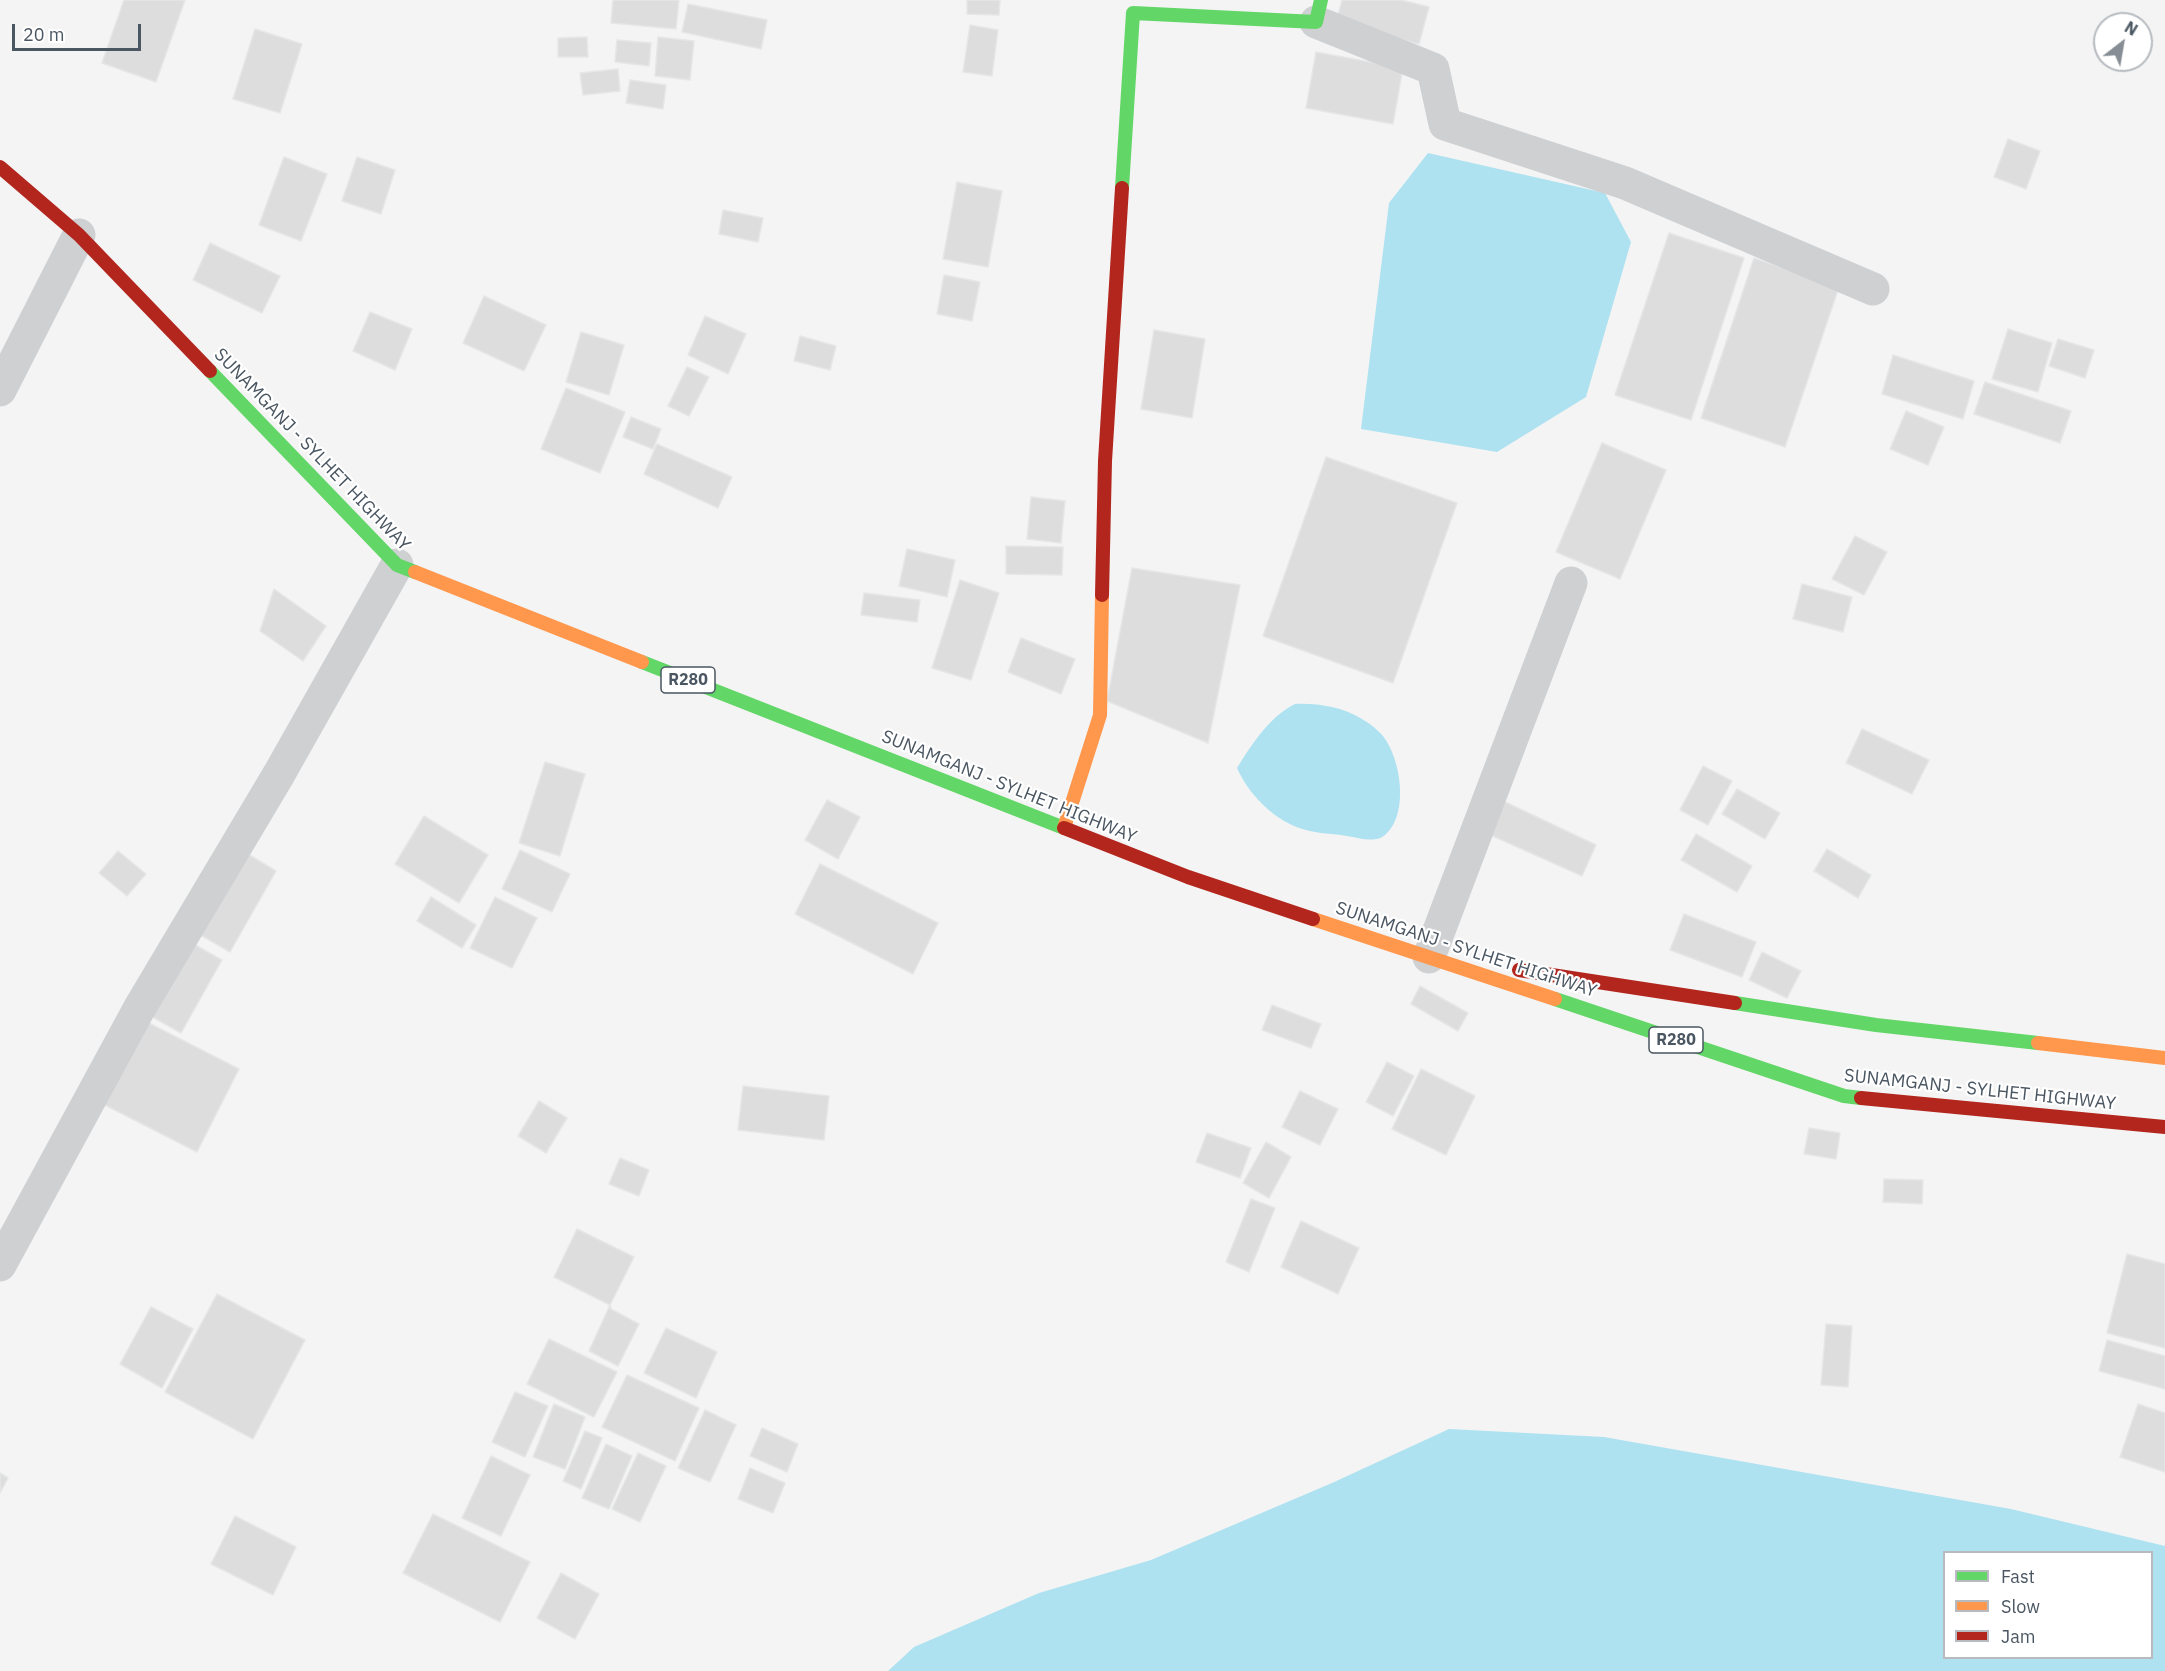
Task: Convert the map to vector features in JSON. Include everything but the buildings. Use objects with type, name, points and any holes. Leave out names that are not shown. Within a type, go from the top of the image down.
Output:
[{"type":"main road","points":[[1064,828],[1100,715],[1105,461],[1132,14],[1318,11]]},
{"type":"main road","name":"SUNAMGANJ - SYLHET HIGHWAY","points":[[0,167],[79,235],[397,565],[1188,877],[1844,1096],[2165,1127]]},
{"type":"main road","points":[[1429,957],[1876,1025],[2165,1058]]},
{"type":"street","points":[[1318,11],[1433,69],[1445,124],[1625,183],[1873,289]]},
{"type":"street","points":[[0,390],[79,235]]},
{"type":"street","points":[[4,1247],[139,1009],[279,774],[397,565]]},
{"type":"street","points":[[1429,957],[1571,583]]},
{"type":"water","points":[[1428,153],[1605,193],[1631,242],[1586,397],[1497,452],[1361,429],[1389,203]]},
{"type":"water","points":[[1295,704],[1321,705],[1347,711],[1368,722],[1383,736],[1398,772],[1400,800],[1393,825],[1382,837],[1373,840],[1362,839],[1302,829],[1268,810],[1250,790],[1237,768],[1269,724]]},
{"type":"water","points":[[1449,1429],[1604,1437],[2011,1509],[2165,1546],[2165,1671],[888,1671],[914,1647],[1039,1593],[1151,1560],[1332,1483]]},
{"type":"traffic: fast","points":[[1122,188],[1133,13],[1316,22],[1321,0]]},
{"type":"traffic: fast","points":[[210,371],[397,565],[415,572]]},
{"type":"traffic: fast","points":[[642,662],[1064,828]]},
{"type":"traffic: fast","points":[[1555,999],[1844,1096],[1861,1098]]},
{"type":"traffic: fast","points":[[1735,1003],[1876,1025],[2038,1043]]},
{"type":"traffic: slow","points":[[415,572],[642,662]]},
{"type":"traffic: slow","points":[[1064,828],[1100,715],[1102,595]]},
{"type":"traffic: slow","points":[[1313,919],[1555,999]]},
{"type":"traffic: slow","points":[[2038,1043],[2165,1058]]},
{"type":"traffic: jam","points":[[0,167],[79,235],[210,371]]},
{"type":"traffic: jam","points":[[1102,595],[1105,461],[1122,188]]},
{"type":"traffic: jam","points":[[1064,828],[1188,877],[1313,919]]},
{"type":"traffic: jam","points":[[1519,970],[1735,1003]]},
{"type":"traffic: jam","points":[[1861,1098],[2165,1127]]}]
